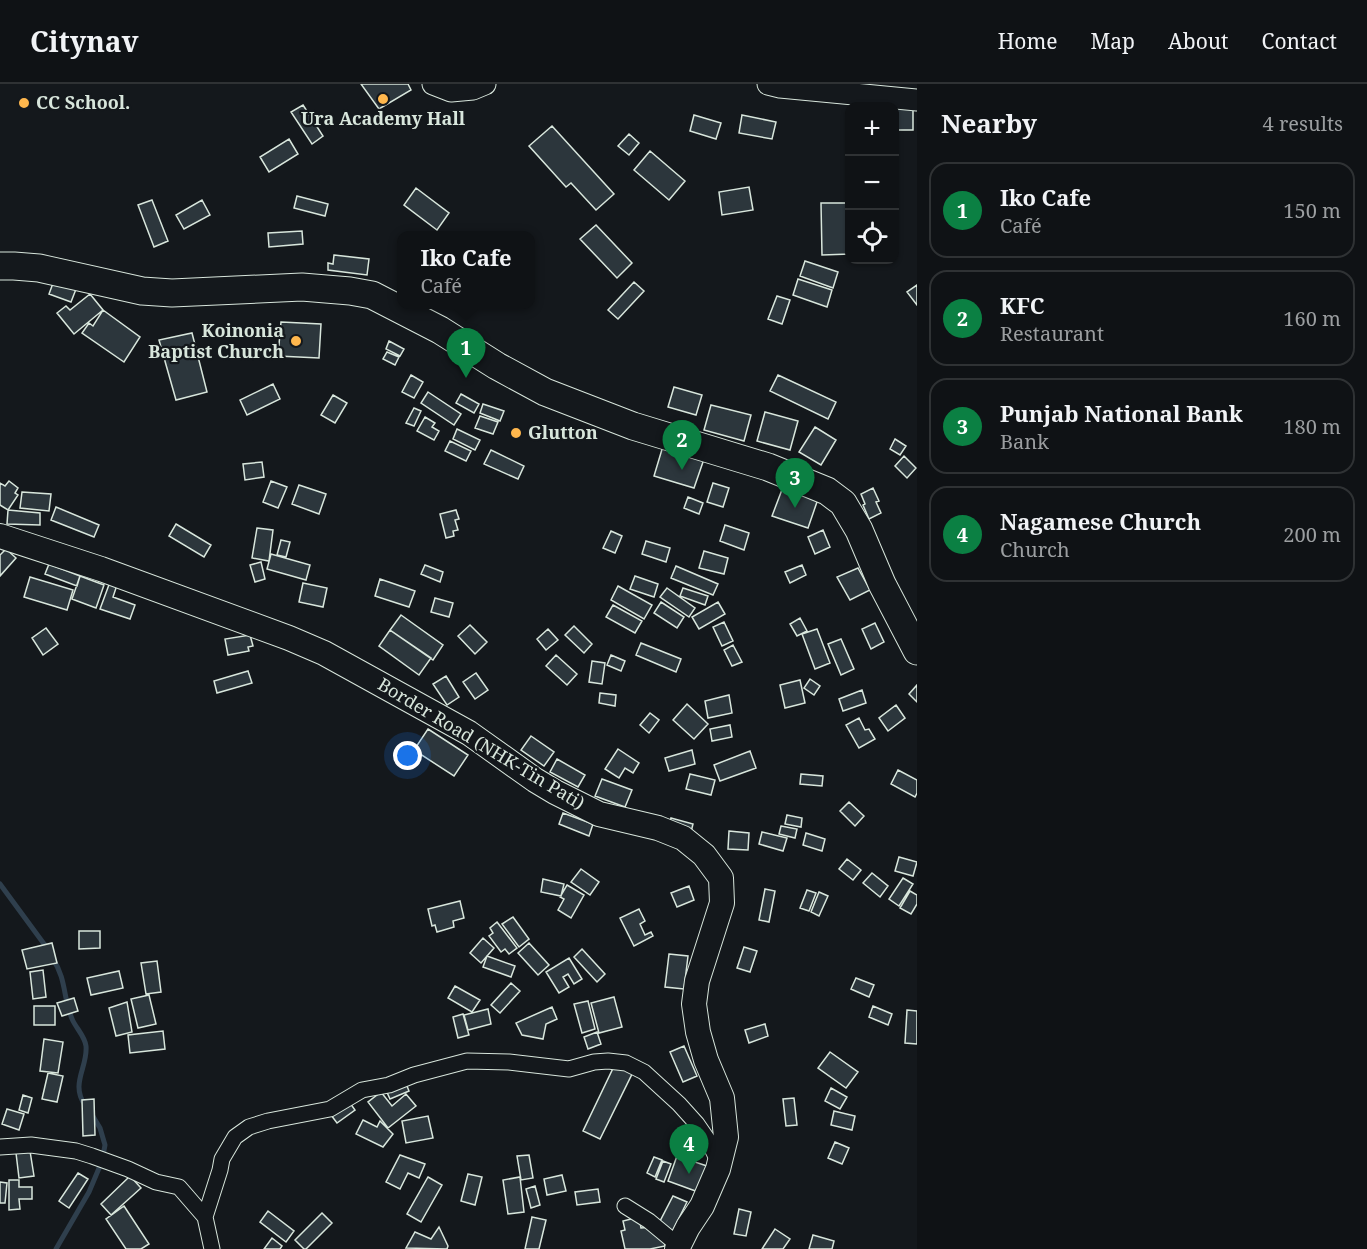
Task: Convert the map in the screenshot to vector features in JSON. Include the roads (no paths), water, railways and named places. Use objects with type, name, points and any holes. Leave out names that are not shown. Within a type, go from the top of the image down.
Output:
[{"type":"highway","points":[[0,266],[39,268],[142,291],[172,293],[302,287],[350,291],[372,295],[397,308]]},
{"type":"highway","points":[[399,309],[440,330],[497,366],[545,392],[633,426],[768,467],[827,491],[843,503],[859,530],[882,585],[917,651]]},
{"type":"main road","points":[[433,84],[452,91],[473,89],[485,84]]},
{"type":"main road","points":[[768,84],[917,100]]},
{"type":"main road","name":"Border Road (NHK-Tin Pati)","points":[[0,536],[101,568],[324,652],[469,733],[555,792],[599,814],[658,828],[683,838],[704,855],[721,878],[722,903],[699,974],[694,1004],[698,1032],[706,1060],[722,1098],[726,1137],[719,1163],[702,1206],[678,1247]]},
{"type":"street","points":[[205,1217],[222,1159],[235,1137],[249,1127],[330,1108],[362,1090],[389,1085],[414,1075],[468,1060],[569,1069],[594,1062],[608,1061],[626,1064],[644,1072],[679,1104],[702,1132],[719,1163]]},
{"type":"street","points":[[0,1147],[31,1145],[76,1151],[156,1182],[179,1187],[205,1217],[212,1249]]},
{"type":"street","points":[[625,1206],[663,1232],[678,1247]]},
{"type":"waterway","points":[[0,884],[47,948]]},
{"type":"waterway","points":[[53,959],[61,975],[73,1021],[83,1036],[86,1046],[79,1083],[79,1090],[85,1105]]},
{"type":"waterway","points":[[56,1249],[89,1192],[102,1161],[105,1145],[100,1128],[91,1113]]},
{"type":"place","name":"Ura Academy Hall","points":[[383,99]]},
{"type":"place","name":"CC School.","points":[[24,103]]},
{"type":"place","name":"Koinonia Baptist Church","points":[[296,341]]},
{"type":"place","name":"Iko Cafe","points":[[466,378]]},
{"type":"place","name":"Glutton","points":[[516,433]]},
{"type":"place","name":"KFC","points":[[682,470]]},
{"type":"place","name":"Punjab National Bank","points":[[795,508]]},
{"type":"place","name":"Nagamese Church","points":[[689,1174]]}]
